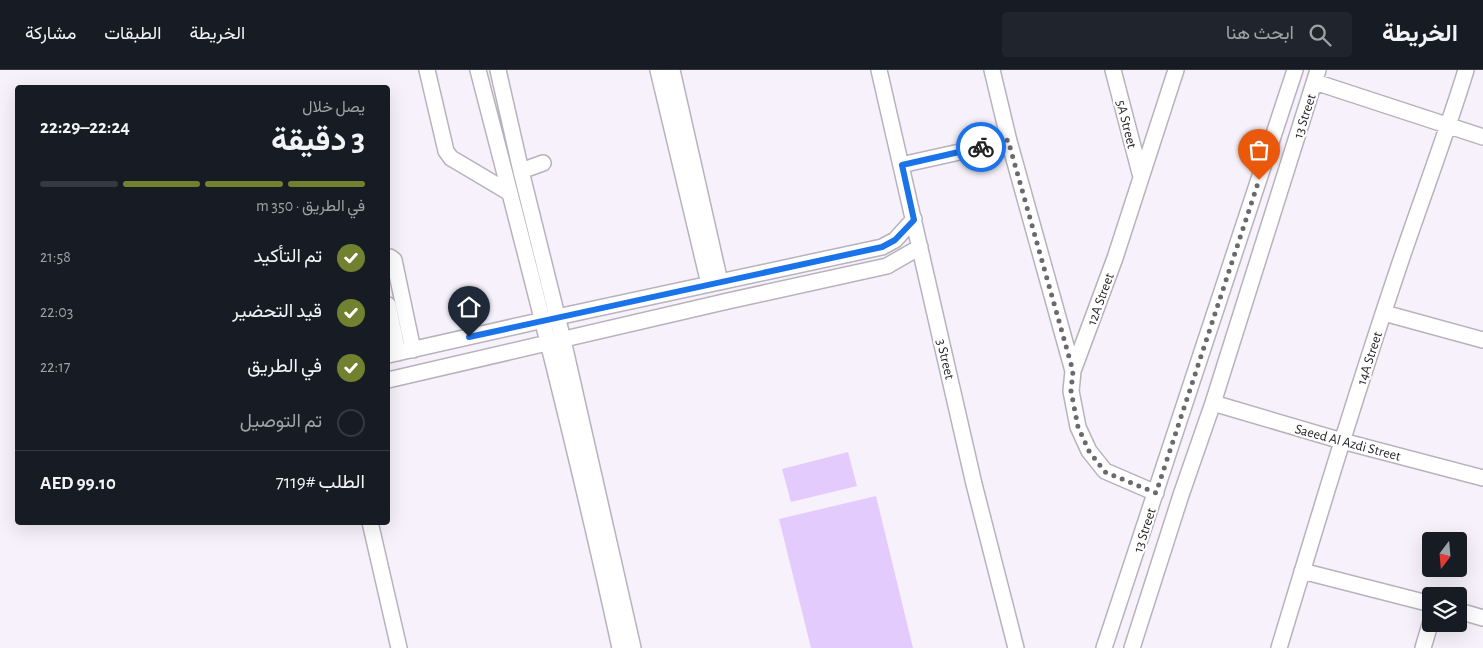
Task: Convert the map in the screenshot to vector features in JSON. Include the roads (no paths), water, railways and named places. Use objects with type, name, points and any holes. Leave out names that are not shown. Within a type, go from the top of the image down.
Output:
[{"type":"street","points":[[427,70],[446,151],[451,158],[510,193]]},
{"type":"street","points":[[478,70],[510,193],[550,318],[600,527],[633,648]]},
{"type":"street","points":[[498,70],[521,171],[550,318]]},
{"type":"street","points":[[658,70],[715,283]]},
{"type":"street","points":[[672,70],[715,283]]},
{"type":"street","name":"3 Street","points":[[879,70],[974,484],[1016,648]]},
{"type":"street","points":[[992,70],[1008,140],[1073,371]]},
{"type":"street","name":"5A Street","points":[[1113,70],[1141,178]]},
{"type":"street","name":"12A Street","points":[[1156,493],[1105,472],[1089,451],[1078,427],[1071,391],[1073,371],[1115,258],[1176,70]]},
{"type":"street","name":"13 Street","points":[[1104,648],[1295,70]]},
{"type":"street","name":"14A Street","points":[[1279,648],[1342,441],[1449,126],[1466,70]]},
{"type":"street","points":[[1316,76],[1483,137]]},
{"type":"street","name":"13 Street","points":[[1132,648],[1181,495],[1213,404],[1316,76]]},
{"type":"street","points":[[902,165],[1008,140]]},
{"type":"street","points":[[521,171],[543,163]]},
{"type":"street","points":[[390,325],[393,354],[550,318],[882,247],[895,240],[914,220]]},
{"type":"street","points":[[882,247],[887,266]]},
{"type":"street","points":[[390,380],[678,312],[887,266],[920,247]]},
{"type":"street","points":[[390,257],[394,260],[413,350]]},
{"type":"street","points":[[790,267],[795,286]]},
{"type":"street","points":[[674,292],[678,312]]},
{"type":"street","points":[[1384,313],[1483,340]]},
{"type":"street","name":"Saeed Al Azdi Street","points":[[1213,404],[1342,441],[1483,478]]},
{"type":"street","points":[[371,525],[399,648]]},
{"type":"street","points":[[600,527],[620,648]]},
{"type":"street","points":[[1302,570],[1422,602]]},
{"type":"street","points":[[1467,614],[1483,618]]},
{"type":"street","points":[[1423,648],[1428,632]]}]
